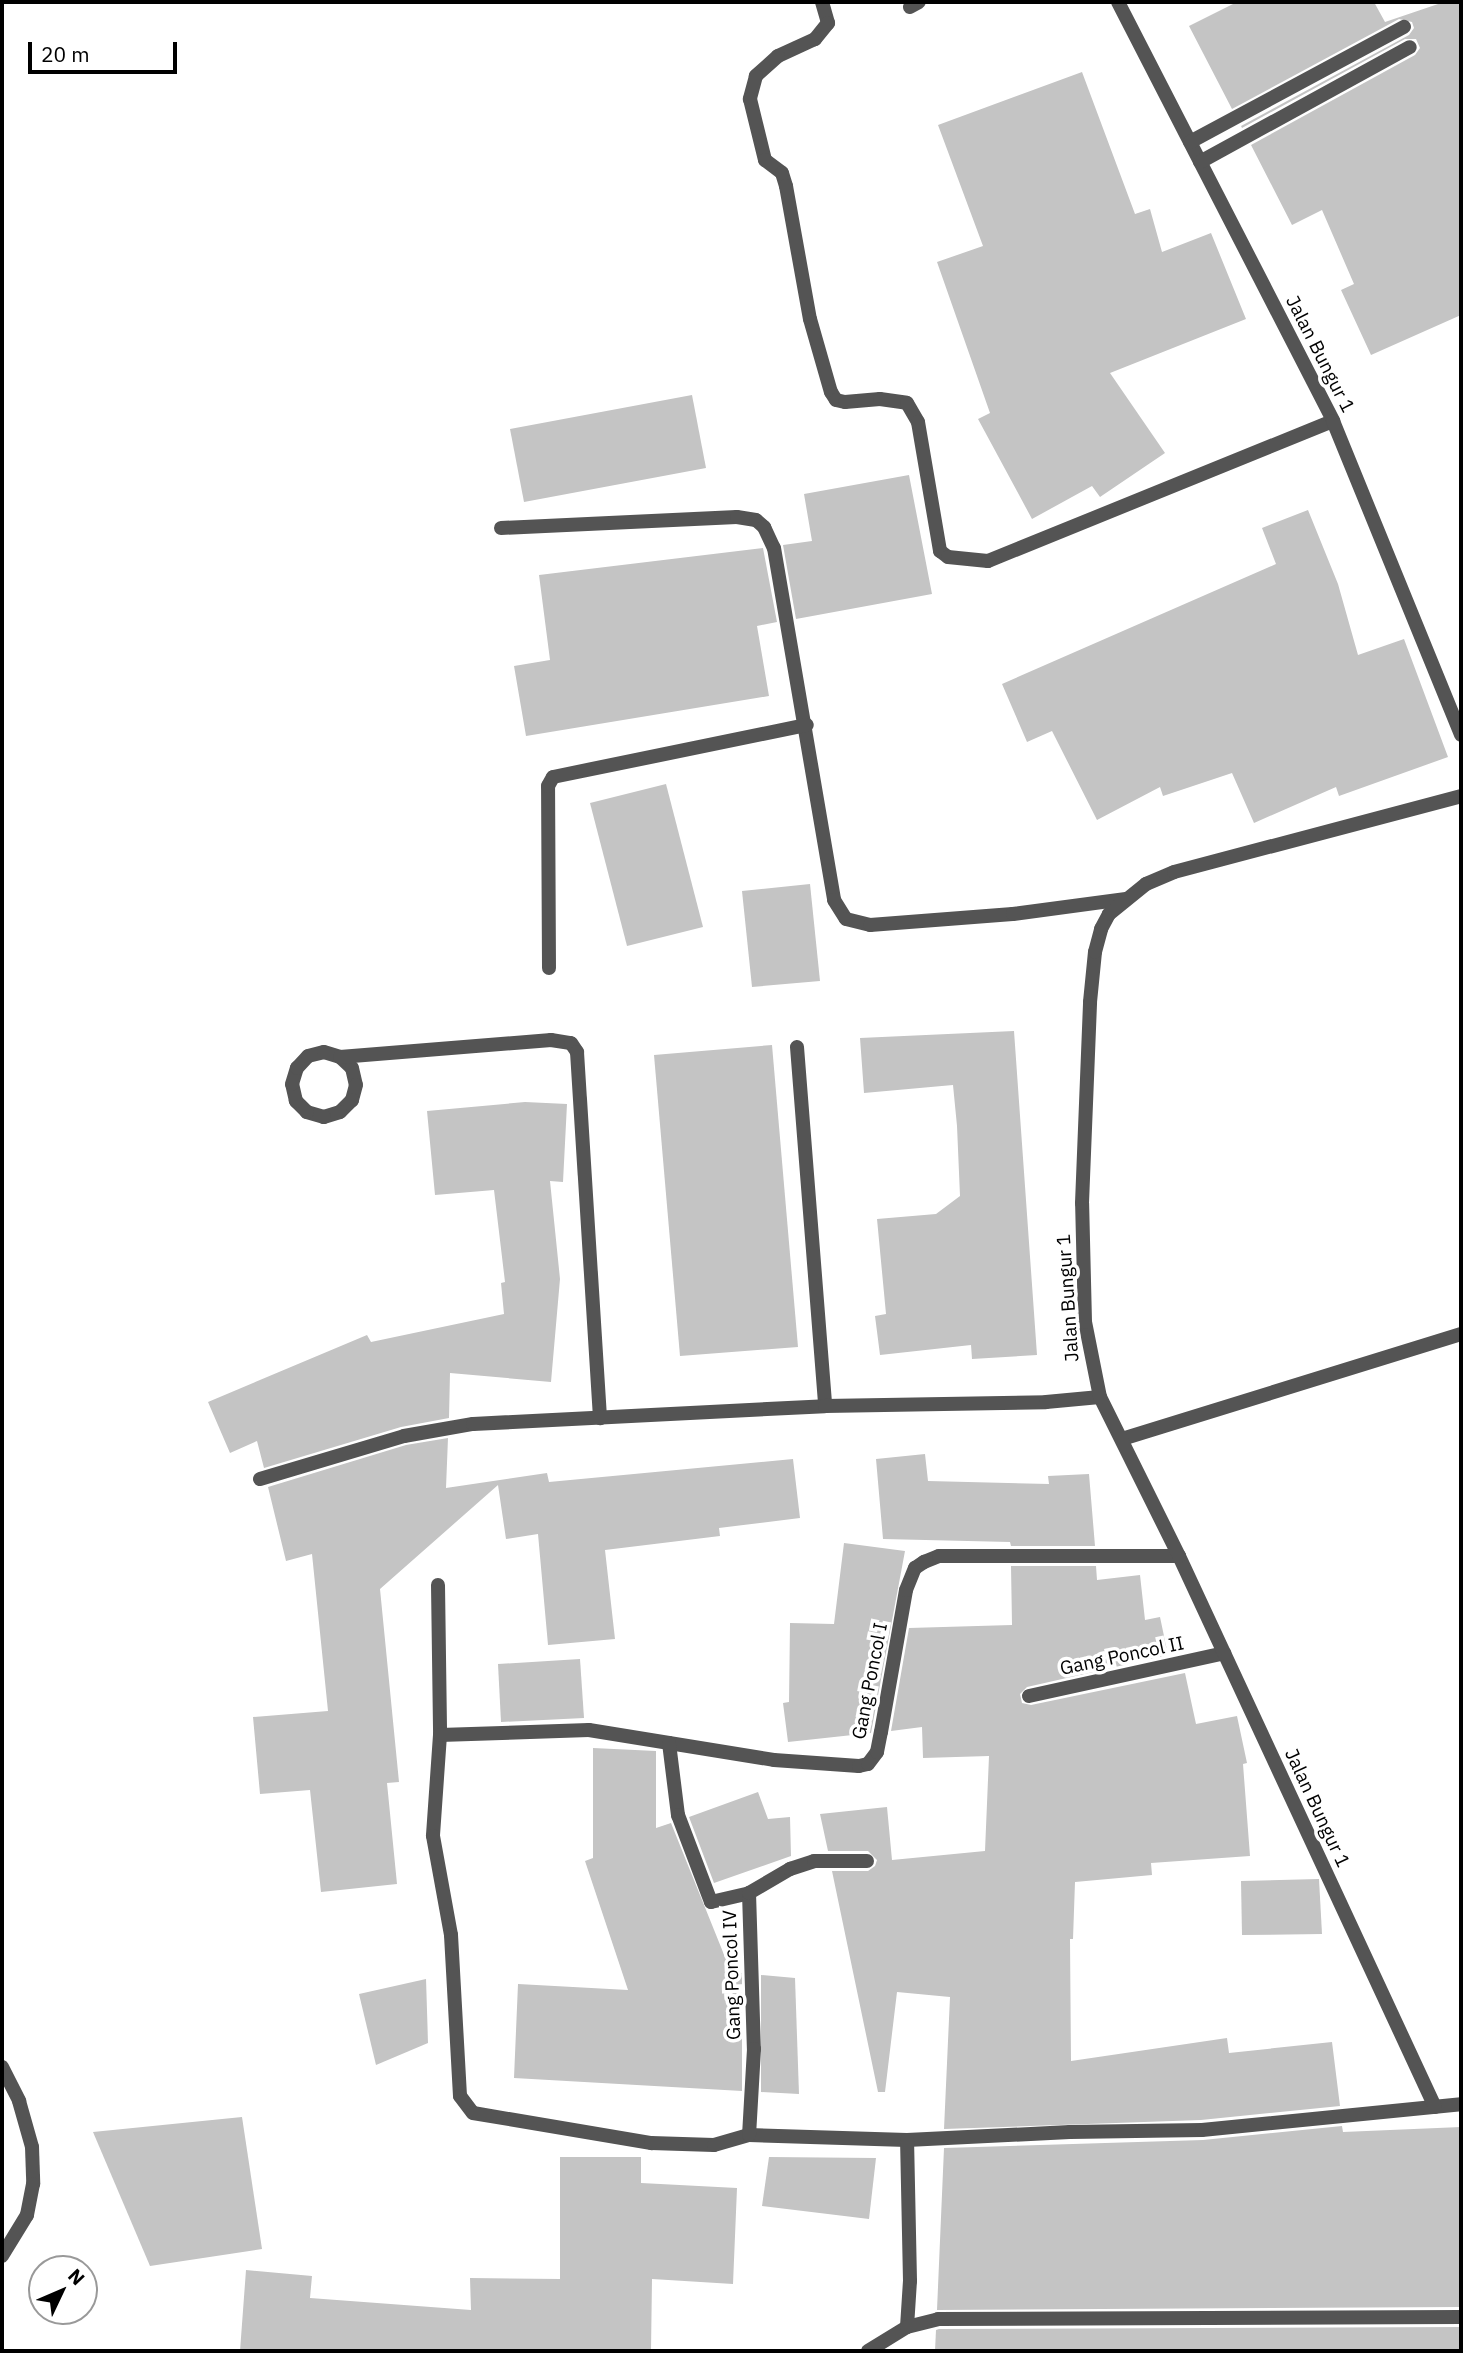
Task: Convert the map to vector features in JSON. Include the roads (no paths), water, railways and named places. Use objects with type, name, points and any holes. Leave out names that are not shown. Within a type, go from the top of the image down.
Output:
[{"type":"street","points":[[822,2],[828,23],[815,39],[778,56],[756,76],[750,99],[765,160],[782,173],[786,186],[810,319],[831,392],[836,400],[845,402],[880,400],[907,403],[918,422],[940,551],[948,557],[971,562],[988,561],[1333,421]]},
{"type":"street","name":"Jalan Bungur 1","points":[[1118,2],[1333,421],[1461,734]]},
{"type":"street","points":[[1190,142],[1404,27]]},
{"type":"street","points":[[1200,162],[1410,47]]},
{"type":"street","points":[[500,528],[737,517],[756,520],[770,535],[807,725],[834,900],[846,919],[870,925],[1013,914],[1126,898]]},
{"type":"street","points":[[549,968],[548,786],[553,777],[807,725]]},
{"type":"street","name":"Jalan Bungur 1","points":[[1435,2107],[1179,1556],[1100,1397],[1085,1322],[1082,1268],[1090,1002],[1101,929],[1109,914],[1146,884],[1174,872],[1461,796]]},
{"type":"street","points":[[340,1057],[352,1069],[356,1085],[352,1100],[340,1112],[332,1115],[324,1117],[307,1112],[296,1101],[292,1084],[297,1068],[308,1056],[324,1052],[340,1057],[551,1040],[571,1043],[577,1052],[600,1418]]},
{"type":"street","points":[[797,1047],[825,1406]]},
{"type":"street","points":[[1122,1439],[1461,1334]]},
{"type":"street","points":[[260,1479],[404,1436],[473,1424],[825,1406],[1046,1402],[1100,1397]]},
{"type":"street","name":"Gang Poncol I","points":[[440,1735],[589,1730],[774,1760],[859,1766],[868,1763],[877,1752],[906,1590],[911,1575],[919,1564],[939,1556],[1179,1556]]},
{"type":"street","points":[[438,1585],[440,1735],[433,1836],[451,1935],[460,2096],[464,2105],[473,2113],[651,2143],[714,2146],[749,2135],[907,2140],[1070,2132],[1202,2130],[1461,2105]]},
{"type":"street","name":"Gang Poncol II","points":[[1029,1696],[1224,1653]]},
{"type":"street","name":"Gang Poncol IV","points":[[669,1743],[678,1815],[711,1902],[749,1893],[754,2049],[749,2135]]},
{"type":"street","points":[[749,1893],[790,1869],[814,1861],[867,1861]]},
{"type":"street","points":[[2,2067],[19,2101],[32,2147],[33,2184],[27,2215],[2,2256]]},
{"type":"street","points":[[907,2140],[910,2281],[907,2327]]},
{"type":"street","points":[[868,2351],[907,2327],[938,2319],[1461,2317]]}]
